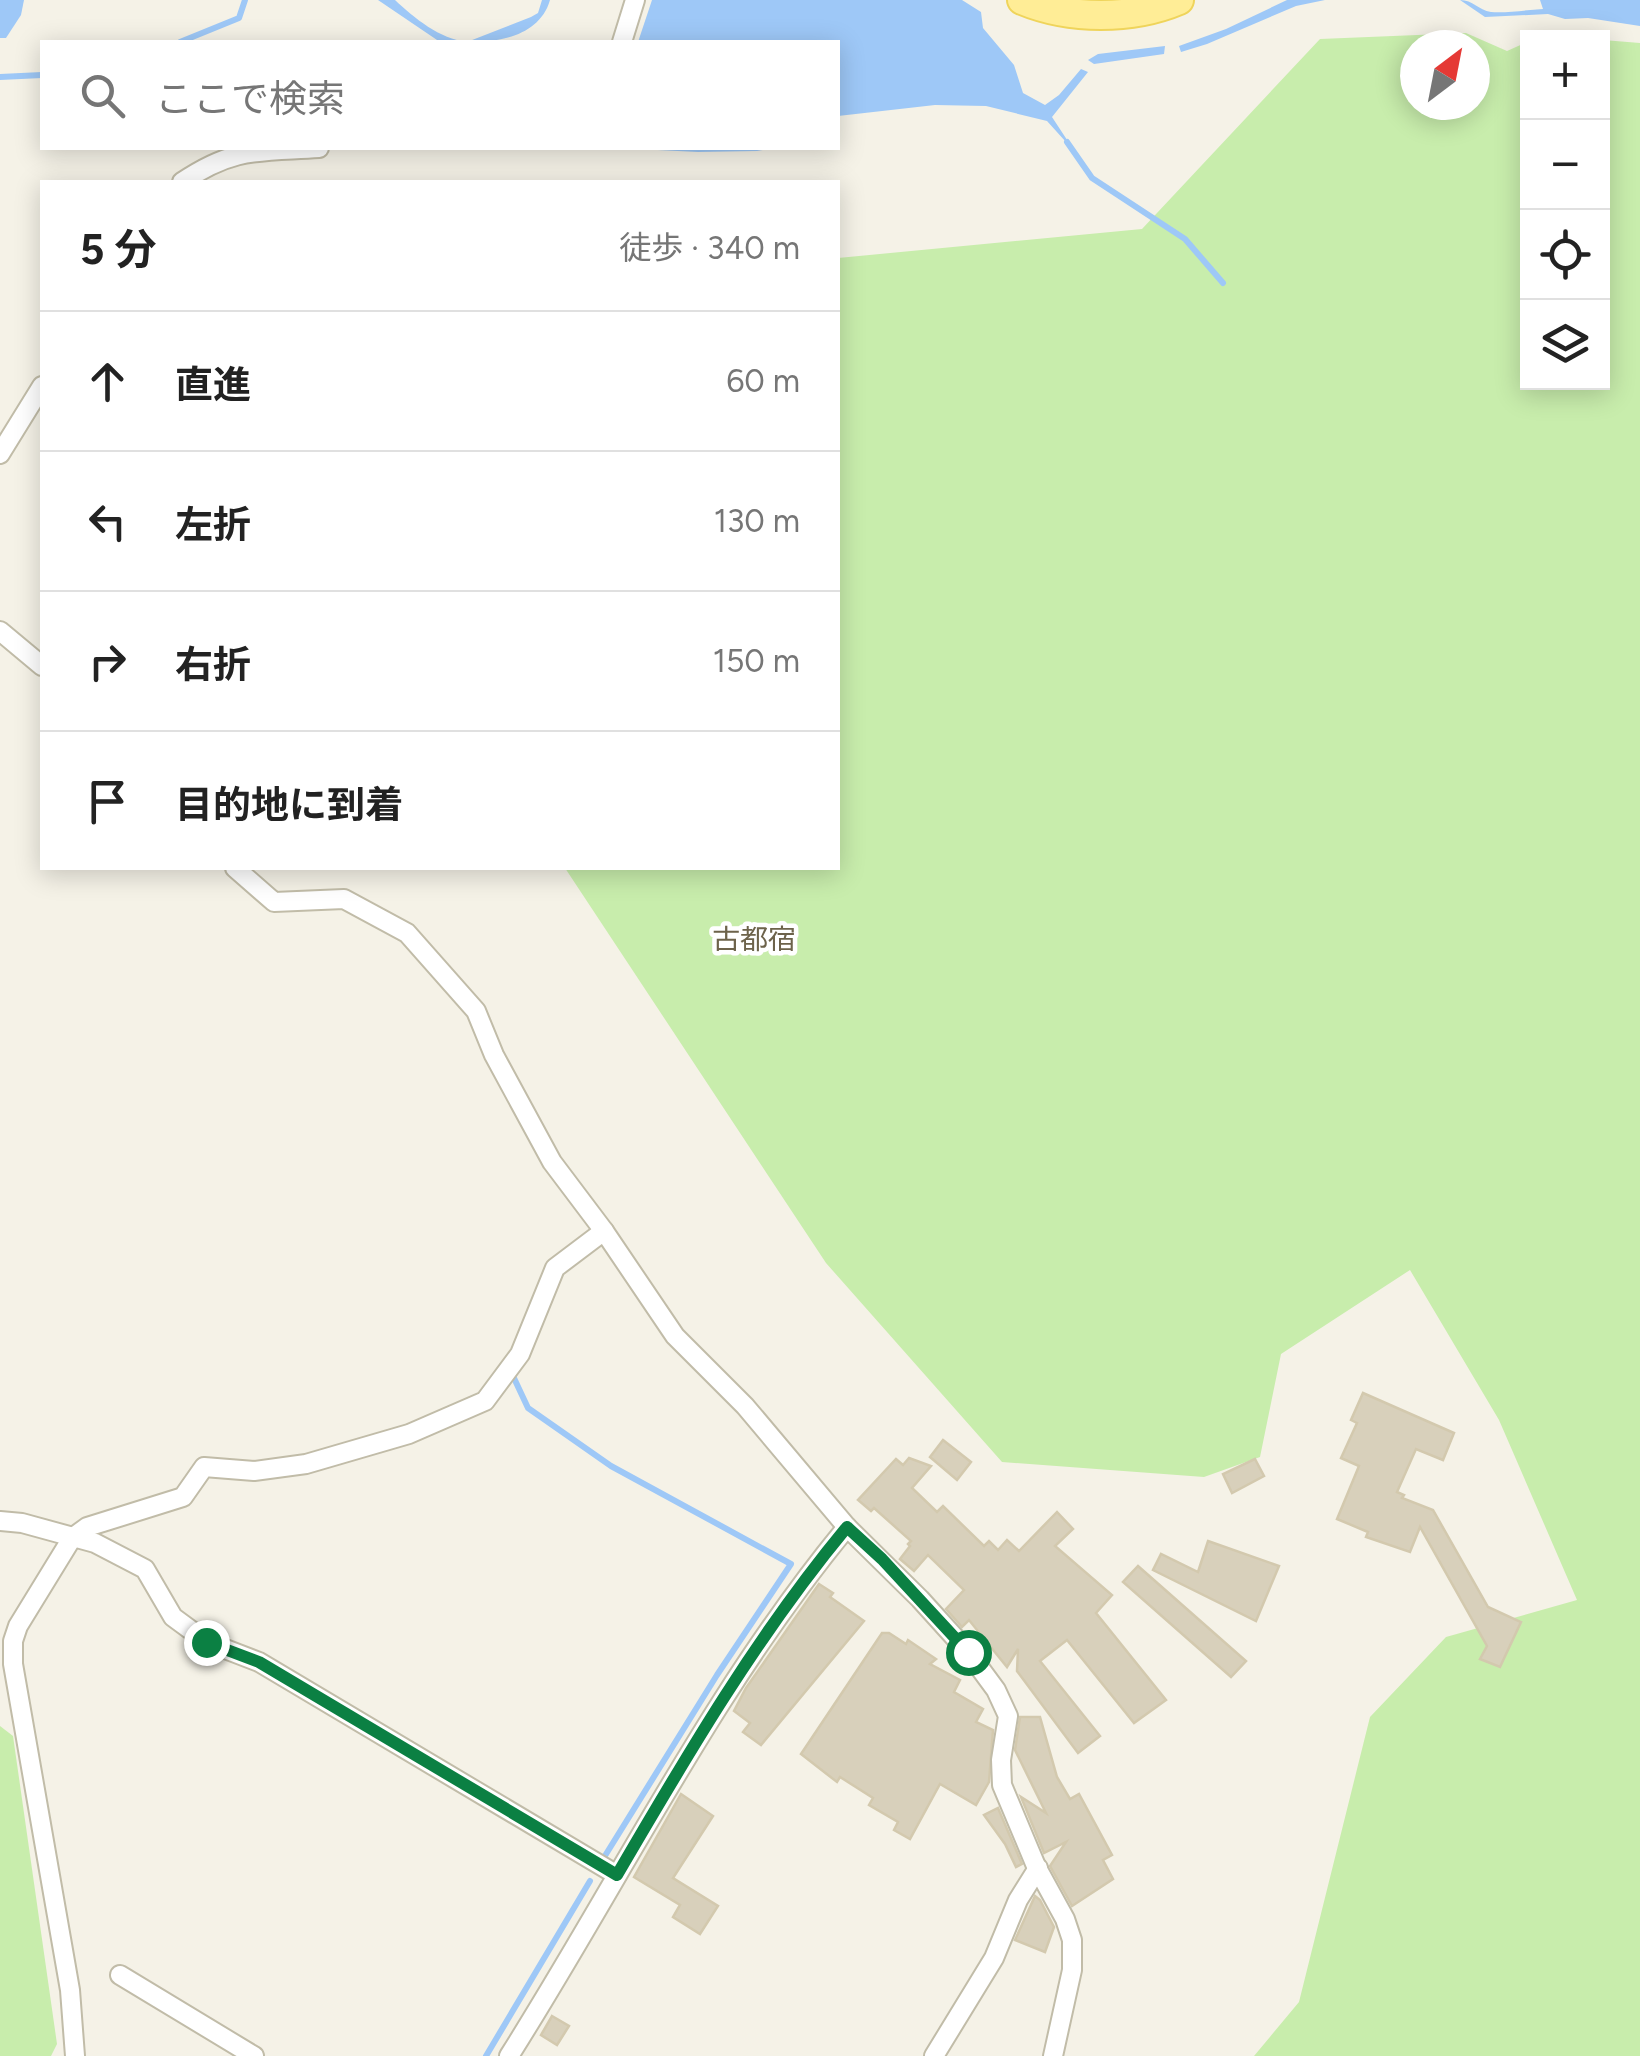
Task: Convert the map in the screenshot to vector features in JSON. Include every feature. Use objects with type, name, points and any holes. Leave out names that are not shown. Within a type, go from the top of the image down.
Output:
[{"type":"main road","points":[[1022,0],[1077,14],[1118,14],[1162,7],[1179,0]]},
{"type":"street","points":[[623,40],[635,0]]},
{"type":"street","points":[[185,180],[236,153],[286,150]]},
{"type":"street","points":[[0,454],[40,389]]},
{"type":"street","points":[[0,630],[40,664]]},
{"type":"street","points":[[237,870],[274,902],[344,899],[407,933],[476,1011],[494,1055],[552,1162],[675,1336],[745,1406],[847,1527],[920,1599],[996,1690],[1008,1716],[1001,1760],[1002,1786],[1072,1940],[1072,1970],[1053,2056]]},
{"type":"street","points":[[76,2056],[70,1990],[13,1653],[18,1626],[72,1538],[87,1527],[183,1498],[204,1467],[254,1471],[306,1464],[409,1434],[485,1401],[520,1354],[555,1268],[604,1231]]},
{"type":"street","points":[[0,1521],[22,1523],[95,1543],[145,1568],[173,1617],[206,1642],[259,1662],[617,1875]]},
{"type":"street","points":[[509,2056],[690,1749],[796,1589],[847,1527]]},
{"type":"street","points":[[934,2056],[994,1958],[1018,1900],[1038,1868]]},
{"type":"street","points":[[120,1975],[254,2056]]},
{"type":"green space","points":[[1400,36],[1400,120],[1490,120],[1490,44],[1507,51],[1520,45],[1520,390],[1610,390],[1610,41],[1640,43],[1640,2056],[1254,2056],[1299,2002],[1370,1717],[1446,1637],[1577,1600],[1499,1420],[1410,1270],[1281,1354],[1260,1457],[1204,1477],[1002,1462],[826,1263],[566,870],[840,870],[840,258],[1142,229],[1320,39]]},
{"type":"green space","points":[[0,1726],[13,1736],[57,2044],[51,2056],[0,2056]]},
{"type":"water","points":[[0,0],[24,0],[21,15],[6,38],[0,38]]},
{"type":"water","points":[[378,0],[395,0],[437,32],[457,40],[437,40]]},
{"type":"water","points":[[542,0],[550,0],[545,12],[528,29],[496,40],[472,40],[531,17],[538,13]]},
{"type":"water","points":[[652,0],[962,0],[981,12],[983,28],[1014,65],[1023,93],[1045,105],[1081,69],[1088,72],[1052,117],[1075,152],[1047,121],[986,106],[935,105],[840,116],[840,40],[639,40]]},
{"type":"water","points":[[1287,0],[1325,0],[1296,6],[1181,52],[1179,46]]},
{"type":"water","points":[[1460,0],[1497,12],[1543,9],[1540,0],[1640,0],[1640,26],[1548,14],[1485,17]]},
{"type":"water","points":[[1165,46],[1164,54],[1094,64],[1088,60],[1098,54]]},
{"type":"water","points":[[658,150],[762,150],[757,151]]},
{"type":"building","points":[[1363,1393],[1454,1433],[1443,1460],[1416,1449],[1397,1492],[1404,1495],[1402,1498],[1433,1510],[1488,1607],[1521,1622],[1500,1667],[1480,1659],[1487,1646],[1420,1527],[1410,1552],[1366,1537],[1368,1532],[1337,1519],[1359,1466],[1341,1458],[1357,1423],[1351,1420]]},
{"type":"building","points":[[943,1440],[971,1462],[957,1480],[930,1457]]},
{"type":"building","points":[[909,1458],[931,1466],[912,1488],[937,1512],[943,1506],[984,1546],[989,1541],[998,1550],[1007,1540],[1019,1551],[1057,1512],[1073,1529],[1055,1546],[1112,1595],[1096,1613],[1166,1700],[1134,1723],[1067,1640],[1040,1661],[1100,1736],[1078,1753],[1017,1671],[1018,1649],[1007,1667],[969,1620],[962,1627],[946,1609],[964,1590],[928,1555],[914,1571],[900,1559],[911,1541],[874,1508],[871,1511],[858,1500],[896,1459],[903,1465]]},
{"type":"building","points":[[1255,1459],[1264,1476],[1232,1493],[1223,1474]]},
{"type":"building","points":[[1208,1541],[1279,1566],[1256,1621],[1153,1570],[1161,1554],[1198,1572]]},
{"type":"building","points":[[1138,1566],[1246,1661],[1231,1677],[1123,1582]]},
{"type":"building","points":[[819,1584],[833,1593],[830,1597],[864,1621],[761,1745],[743,1732],[750,1723],[734,1711]]},
{"type":"building","points":[[882,1633],[906,1644],[908,1640],[936,1659],[930,1664],[960,1680],[954,1692],[983,1709],[976,1722],[993,1730],[989,1782],[976,1805],[940,1784],[910,1839],[894,1830],[898,1822],[869,1805],[873,1798],[840,1777],[837,1782],[801,1754]]},
{"type":"building","points":[[1020,1717],[1040,1717],[1057,1777],[1070,1799],[1079,1794],[1112,1855],[1103,1860],[1113,1879],[1072,1906],[1050,1866],[1066,1842],[1044,1853],[1021,1797],[1046,1813],[1015,1750]]},
{"type":"building","points":[[681,1794],[713,1816],[673,1878],[718,1906],[700,1934],[673,1917],[680,1905],[634,1877]]},
{"type":"building","points":[[998,1808],[1022,1864],[1016,1867],[984,1815]]},
{"type":"building","points":[[1035,1896],[1054,1927],[1045,1952],[1015,1940]]},
{"type":"building","points":[[552,2016],[569,2026],[557,2045],[541,2035]]},
{"type":"waterway","points":[[185,40],[239,18],[245,0]]},
{"type":"waterway","points":[[0,77],[40,75]]},
{"type":"waterway","points":[[1067,142],[1092,178],[1185,239],[1223,283]]},
{"type":"waterway","points":[[513,1376],[528,1408],[611,1466],[791,1564],[603,1859]]},
{"type":"waterway","points":[[486,2056],[590,1881]]},
{"type":"district","name":"古都宿","points":[[754,939]]},
{"type":"route","points":[[206,1642],[259,1662],[617,1875],[690,1749],[796,1589],[847,1527],[968,1652]]}]
